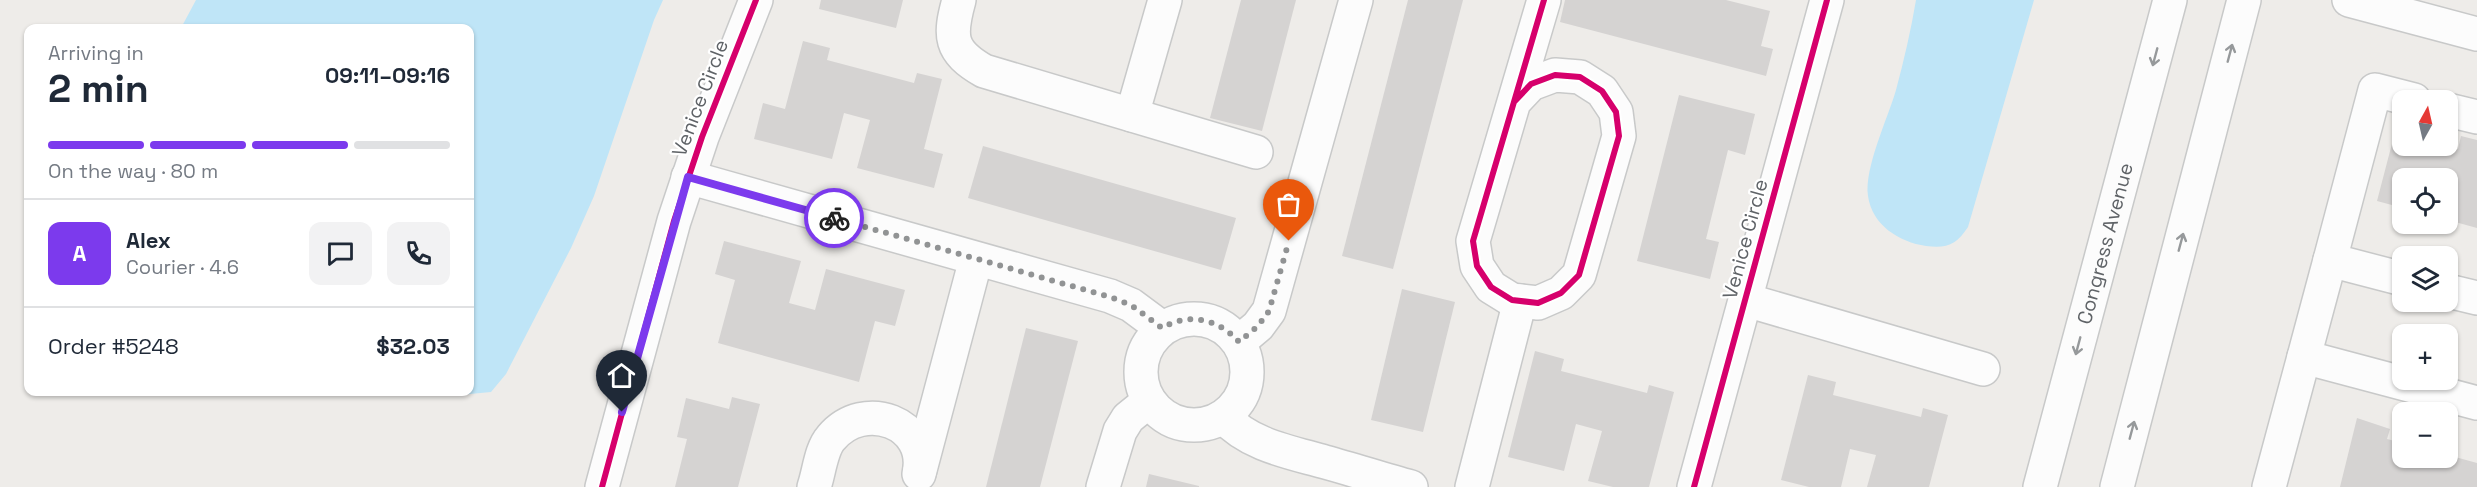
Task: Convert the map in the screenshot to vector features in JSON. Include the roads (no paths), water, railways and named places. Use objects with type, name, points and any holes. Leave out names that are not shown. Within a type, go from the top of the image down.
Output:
[{"type":"street","name":"Venice Circle","points":[[602,487],[674,220],[688,177],[756,0]]},
{"type":"street","points":[[959,0],[952,26],[955,42],[964,60],[984,71],[1256,152]]},
{"type":"street","points":[[1132,115],[1165,0]]},
{"type":"street","points":[[1239,342],[1258,326],[1269,311],[1356,0]]},
{"type":"street","points":[[1514,102],[1531,84],[1555,75],[1580,77],[1602,91],[1616,112],[1619,136],[1579,275],[1561,294],[1538,303],[1512,300],[1491,287],[1477,266],[1473,241],[1544,0]]},
{"type":"street","name":"Venice Circle","points":[[1694,487],[1827,0]]},
{"type":"street","name":"Congress Avenue","points":[[2040,487],[2170,0]]},
{"type":"street","points":[[2117,487],[2244,0]]},
{"type":"street","points":[[2349,0],[2411,8],[2477,34]]},
{"type":"street","points":[[2270,487],[2375,90],[2392,94]]},
{"type":"street","points":[[2458,112],[2477,117]]},
{"type":"street","points":[[688,177],[1110,297],[1131,305],[1162,328]]},
{"type":"street","points":[[918,479],[976,259]]},
{"type":"street","points":[[2330,261],[2392,276]]},
{"type":"street","points":[[2458,293],[2477,298]]},
{"type":"street","points":[[1746,300],[1983,369]]},
{"type":"street","points":[[1472,487],[1520,301]]},
{"type":"street","points":[[1189,318],[1213,322],[1233,335],[1239,342],[1245,356],[1247,379],[1239,402],[1224,417],[1198,425],[1174,422],[1154,408],[1149,401],[1142,388],[1140,364],[1148,342],[1162,328],[1189,318]]},
{"type":"street","points":[[2304,357],[2477,403]]},
{"type":"street","points":[[1103,487],[1120,431],[1128,418],[1149,401]]},
{"type":"street","points":[[814,487],[829,440],[843,425],[865,417],[886,419],[905,430],[918,449],[918,479]]},
{"type":"street","points":[[1224,417],[1250,437],[1275,447],[1411,487]]},
{"type":"water","points":[[196,0],[663,0],[654,20],[594,196],[571,248],[506,374],[491,392],[474,394],[474,24],[183,24]]},
{"type":"water","points":[[1916,0],[2034,0],[1968,227],[1960,238],[1940,247],[1906,241],[1888,230],[1875,215],[1868,196],[1873,158],[1896,90]]}]
